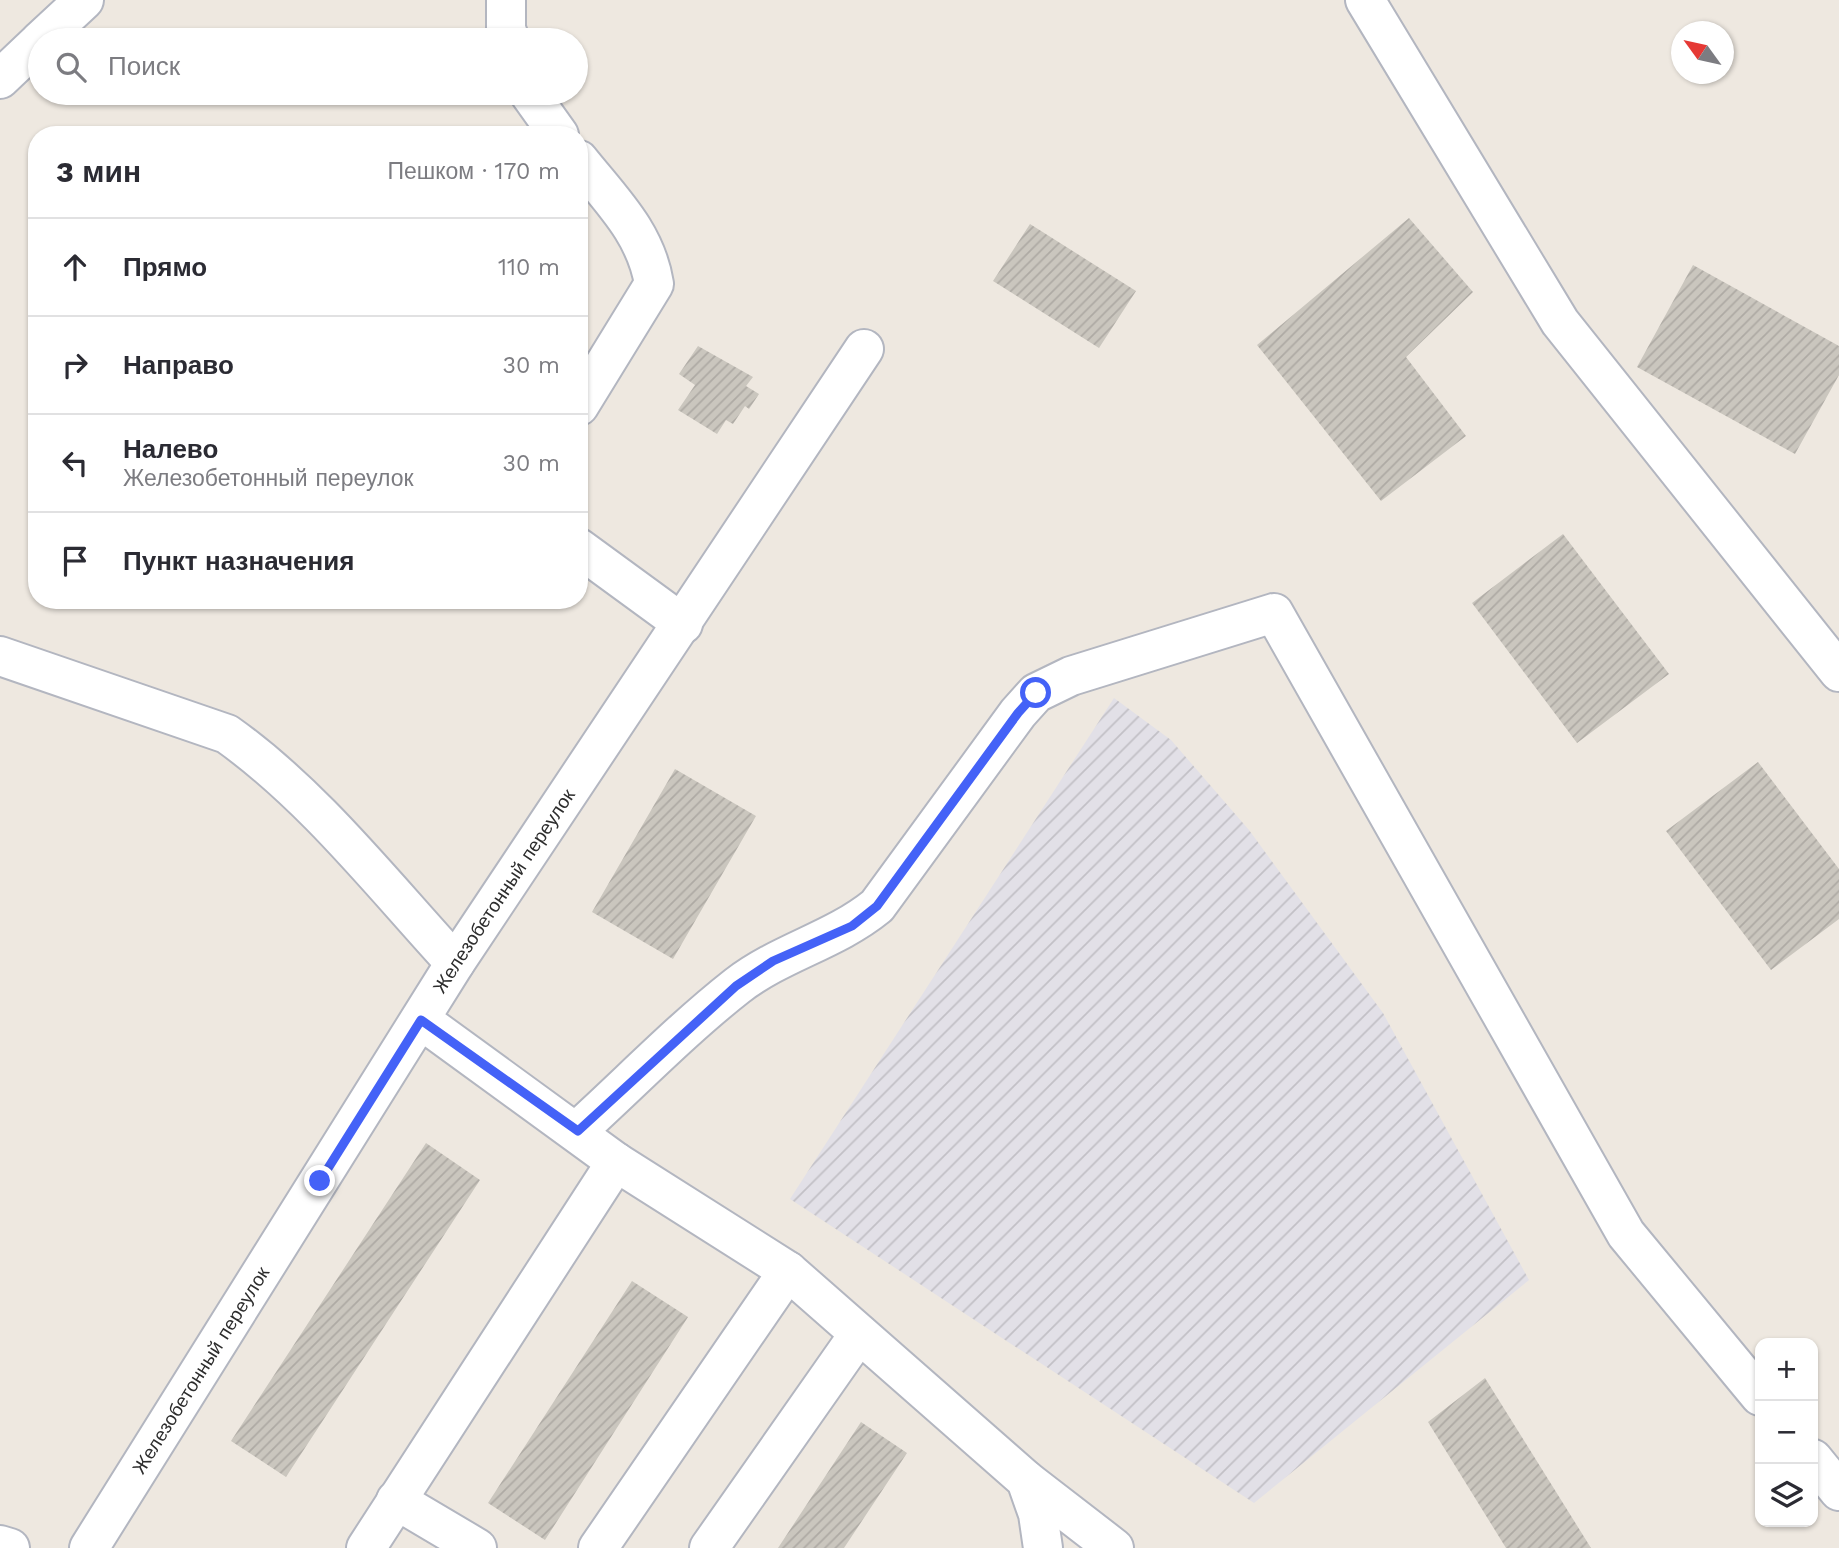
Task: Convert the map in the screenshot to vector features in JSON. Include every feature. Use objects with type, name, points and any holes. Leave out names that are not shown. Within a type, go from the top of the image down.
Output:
[{"type":"street","points":[[55,28],[84,0]]},
{"type":"street","points":[[506,0],[506,28]]},
{"type":"street","points":[[1365,0],[1560,322],[1839,672]]},
{"type":"street","points":[[0,79],[28,53]]},
{"type":"street","points":[[538,105],[553,126]]},
{"type":"street","points":[[588,171],[634,229],[650,258],[654,284],[588,391]]},
{"type":"street","name":"Железобетонный переулок","points":[[89,1548],[455,963],[864,349]]},
{"type":"street","points":[[588,555],[683,624]]},
{"type":"street","points":[[578,1131],[736,986],[773,961],[852,926],[877,906],[1018,713],[1036,693],[1071,676],[1274,613],[1626,1234],[1755,1390]]},
{"type":"street","points":[[0,656],[227,734],[259,757],[319,817],[455,963]]},
{"type":"street","points":[[421,1020],[578,1131],[616,1162],[788,1271],[1026,1480],[1114,1548]]},
{"type":"street","points":[[366,1548],[616,1162]]},
{"type":"street","points":[[598,1548],[788,1271]]},
{"type":"street","points":[[709,1548],[859,1334]]},
{"type":"street","points":[[1817,1464],[1839,1491]]},
{"type":"street","points":[[1026,1480],[1038,1514],[1043,1548]]},
{"type":"street","points":[[396,1500],[477,1548]]},
{"type":"street","points":[[0,1545],[10,1548]]},
{"type":"shaded area","points":[[1114,698],[1171,740],[1249,830],[1383,1013],[1529,1280],[1254,1503],[790,1199]]},
{"type":"building","points":[[1409,218],[1473,292],[1406,357],[1466,436],[1381,501],[1257,345]]},
{"type":"building","points":[[1030,224],[1136,291],[1099,348],[993,281]]},
{"type":"building","points":[[1693,265],[1839,346],[1839,375],[1795,454],[1637,367]]},
{"type":"building","points":[[698,346],[753,377],[746,386],[759,394],[749,409],[745,406],[733,424],[726,420],[717,434],[678,410],[695,385],[679,374]]},
{"type":"building","points":[[1563,534],[1669,674],[1577,743],[1472,603]]},
{"type":"building","points":[[1758,762],[1839,869],[1839,919],[1771,970],[1666,831]]},
{"type":"building","points":[[675,769],[756,816],[673,959],[592,912]]},
{"type":"building","points":[[426,1143],[480,1180],[286,1477],[231,1441]]},
{"type":"building","points":[[632,1281],[688,1317],[545,1540],[488,1503]]},
{"type":"building","points":[[1485,1378],[1591,1548],[1506,1548],[1428,1422]]},
{"type":"building","points":[[861,1422],[907,1453],[844,1548],[778,1548]]},
{"type":"route","points":[[320,1181],[421,1020],[578,1131],[736,986],[773,961],[852,926],[877,906],[1018,713],[1036,693]]}]
